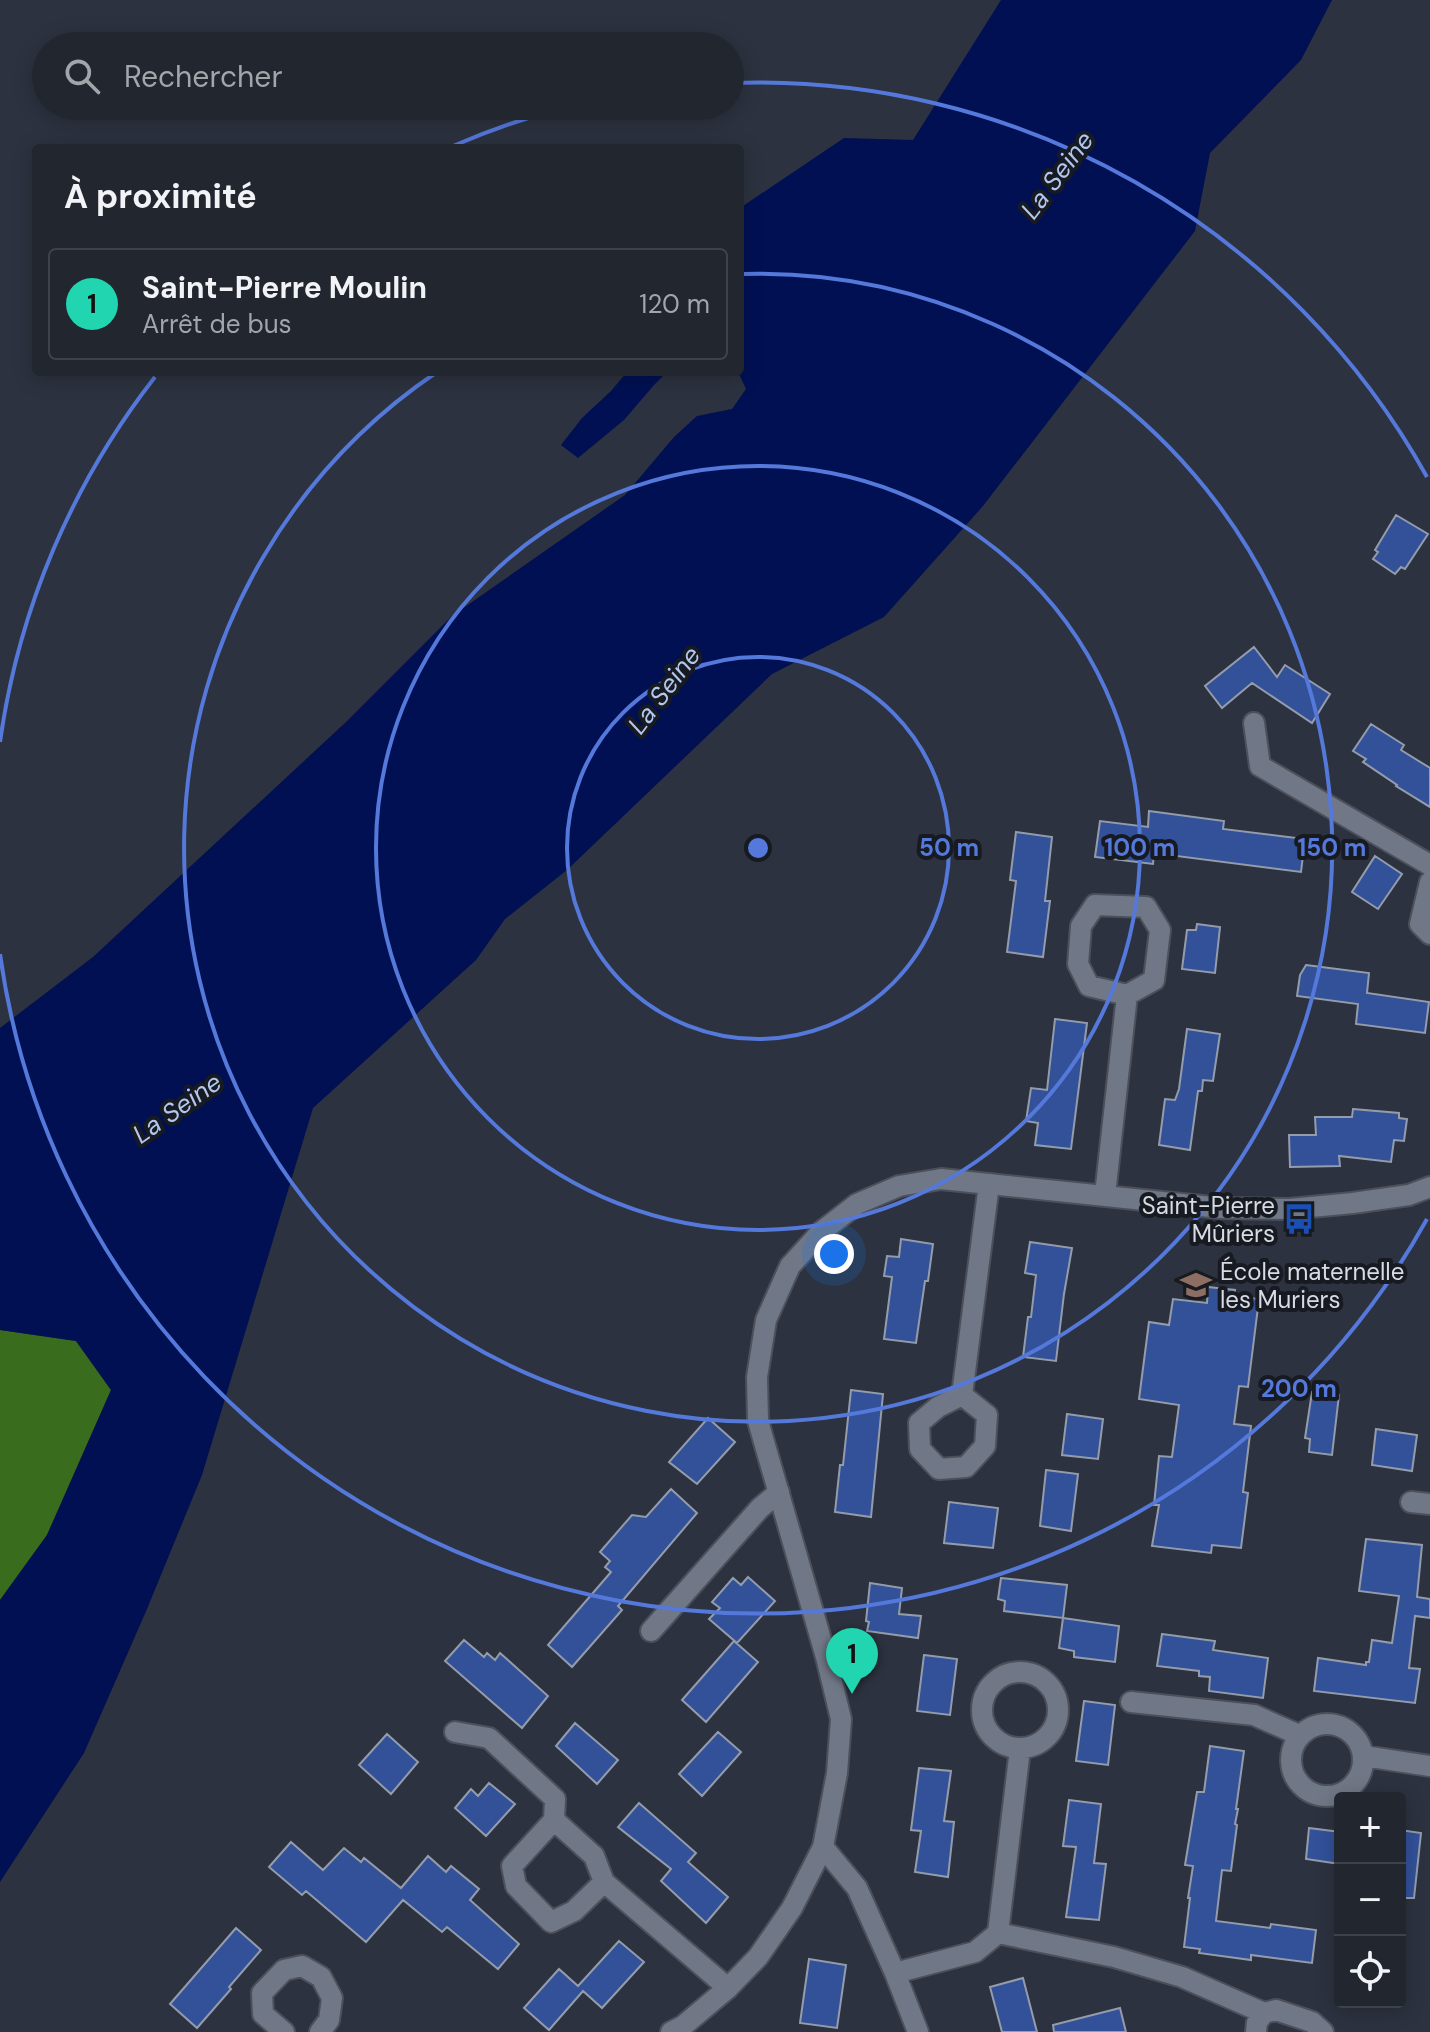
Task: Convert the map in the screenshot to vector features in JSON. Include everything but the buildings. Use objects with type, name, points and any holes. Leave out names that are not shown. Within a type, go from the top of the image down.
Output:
[{"type":"street","points":[[1254,723],[1260,766],[1430,865]]},
{"type":"street","points":[[1430,882],[1420,924],[1430,934]]},
{"type":"street","points":[[1095,905],[1146,907],[1160,930],[1154,980],[1127,995],[1089,986],[1078,964],[1081,926],[1095,905]]},
{"type":"street","points":[[1105,1195],[1127,995]]},
{"type":"street","points":[[676,2030],[728,1988],[758,1957],[792,1908],[823,1847],[837,1773],[841,1719],[758,1421],[757,1377],[766,1320],[790,1266],[821,1232],[857,1204],[899,1186],[941,1179],[1221,1208],[1290,1209],[1353,1203],[1409,1195],[1430,1187]]},
{"type":"street","points":[[962,1395],[989,1184]]},
{"type":"street","points":[[651,1631],[760,1508],[779,1492]]},
{"type":"street","points":[[1131,1702],[1254,1715],[1299,1735]]},
{"type":"street","points":[[1317,1724],[1338,1724],[1356,1736],[1364,1756],[1361,1774],[1350,1788],[1334,1796],[1316,1795],[1300,1785],[1291,1770],[1291,1752],[1299,1735],[1317,1724]]},
{"type":"street","points":[[455,1732],[489,1738],[555,1799],[554,1820],[512,1866],[516,1886],[551,1922],[574,1911],[604,1882]]},
{"type":"street","points":[[895,1973],[975,1952],[998,1933],[1020,1749]]},
{"type":"street","points":[[1364,1756],[1430,1766]]},
{"type":"street","points":[[554,1820],[594,1856],[604,1882],[728,1988]]},
{"type":"street","points":[[823,1847],[857,1888],[918,2032]]},
{"type":"street","points":[[998,1933],[1114,1957],[1182,1977],[1260,2023],[1276,2010],[1312,2022],[1323,2032]]},
{"type":"street","points":[[284,2032],[263,2014],[262,1993],[284,1970],[302,1966],[321,1977],[332,1998],[329,2020],[320,2032]]},
{"type":"street","points":[[895,1973],[909,2032]]},
{"type":"green space","points":[[0,1330],[76,1341],[111,1390],[47,1535],[0,1600]]},
{"type":"water","name":"La Seine","points":[[1001,0],[1332,0],[1301,60],[1210,153],[1195,231],[983,506],[884,617],[772,674],[567,870],[505,919],[476,960],[313,1108],[202,1475],[84,1753],[0,1882],[0,1600],[47,1535],[111,1390],[76,1341],[0,1330],[0,1028],[93,957],[346,722],[452,616],[625,495],[674,437],[697,416],[732,409],[746,389],[740,376],[744,376],[744,205],[844,138],[913,140]]},
{"type":"water","points":[[624,376],[663,376],[624,420],[578,458],[561,445],[582,418]]},
{"type":"place","name":"Saint-Pierre Mûriers","points":[[1299,1219]]},
{"type":"place","name":"École maternelle les Muriers","points":[[1196,1285]]},
{"type":"place","name":"Saint-Pierre Moulin","points":[[852,1694]]}]
